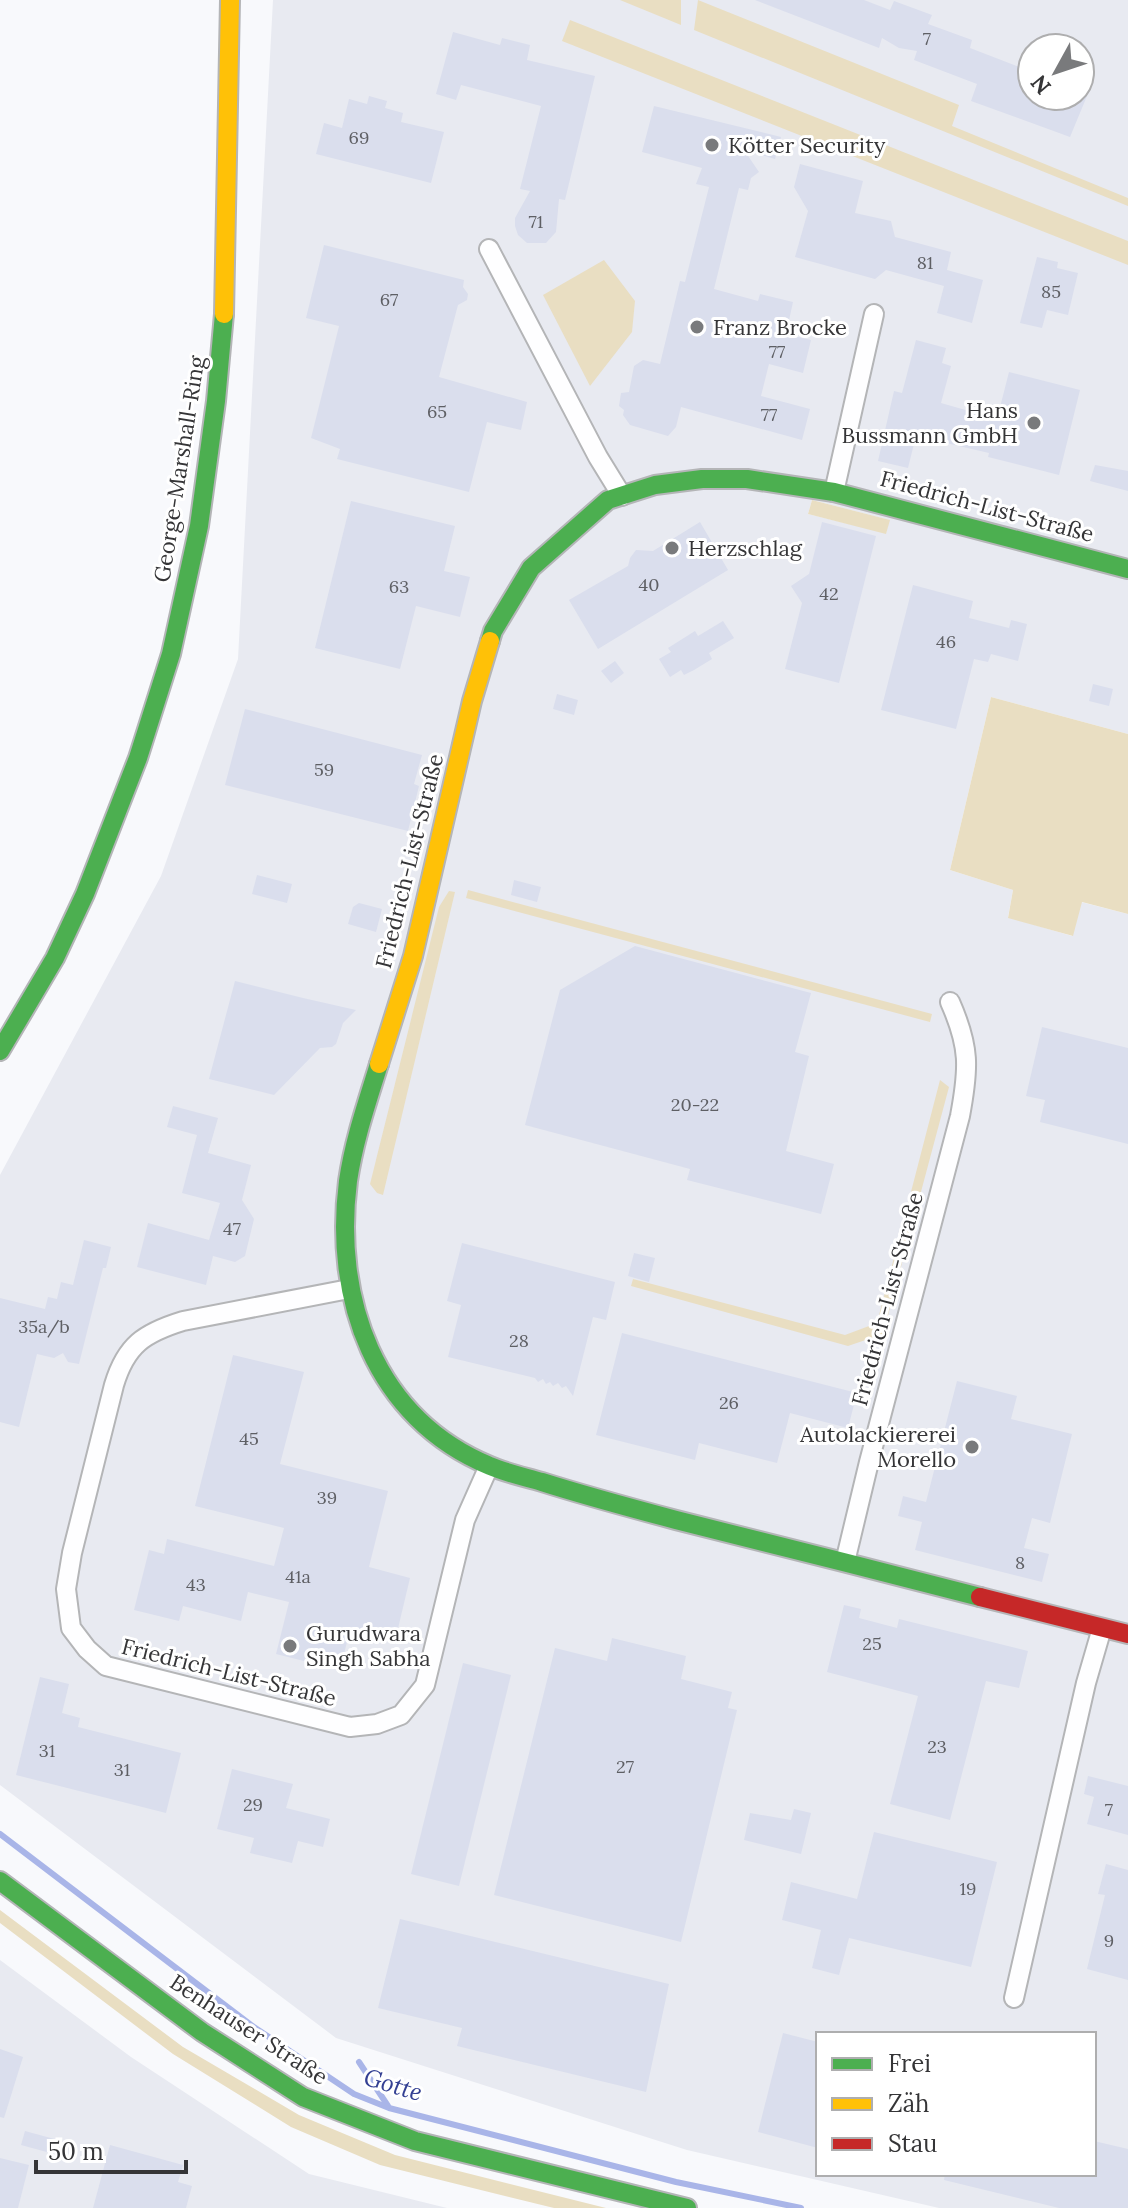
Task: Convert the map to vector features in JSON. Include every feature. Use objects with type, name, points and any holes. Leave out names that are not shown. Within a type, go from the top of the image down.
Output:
[{"type":"street","name":"George-Marshall-Ring","points":[[0,1051],[55,958],[85,894],[138,758],[171,654],[187,583],[199,526],[225,306],[230,0]]},
{"type":"street","points":[[489,249],[598,457],[622,496]]},
{"type":"street","points":[[834,492],[874,314]]},
{"type":"street","name":"Friedrich-List-Straße","points":[[1128,569],[834,492],[747,479],[702,479],[655,485],[608,500],[531,568],[493,631],[472,701],[413,956],[356,1137],[348,1183],[345,1253],[349,1289],[375,1362],[412,1414],[446,1441],[489,1466],[605,1502],[1128,1634]]},
{"type":"street","name":"Friedrich-List-Straße","points":[[845,1562],[967,1080],[964,1035],[950,1002]]},
{"type":"street","name":"Friedrich-List-Straße","points":[[349,1289],[183,1321],[134,1344],[119,1368],[114,1385],[72,1553],[66,1589],[71,1628],[87,1649],[106,1666],[350,1727],[377,1724],[401,1715],[425,1685],[465,1520],[489,1466]]},
{"type":"street","points":[[1014,1998],[1086,1683],[1102,1628]]},
{"type":"street","name":"Benhauser Straße","points":[[0,1881],[202,2032],[303,2097],[415,2141],[687,2208]]},
{"type":"shaded area","points":[[273,0],[1128,0],[1128,734],[991,697],[950,870],[1013,890],[1008,917],[1072,936],[1081,902],[1128,914],[1128,2208],[939,2208],[687,2150],[336,2038],[0,1785],[0,1175],[161,876],[238,659]],"holes":[[[812,500],[889,520],[886,533],[808,514]]]},
{"type":"shaded area","points":[[620,0],[681,0],[681,25]]},
{"type":"shaded area","points":[[698,0],[959,105],[952,126],[1128,198],[1128,206],[694,30]]},
{"type":"shaded area","points":[[570,20],[1128,241],[1128,265],[562,41]]},
{"type":"shaded area","points":[[604,260],[635,301],[632,332],[590,386],[543,295]]},
{"type":"shaded area","points":[[812,500],[890,520],[886,534],[808,514]]},
{"type":"shaded area","points":[[991,697],[1128,734],[1128,914],[1082,902],[1073,936],[1008,918],[1013,890],[950,870]]},
{"type":"shaded area","points":[[468,890],[932,1014],[930,1022],[466,898]]},
{"type":"shaded area","points":[[449,891],[455,892],[383,1195],[370,1184],[439,907]]},
{"type":"shaded area","points":[[940,1080],[949,1087],[883,1334],[848,1346],[631,1286],[633,1279],[845,1335],[877,1323]]},
{"type":"shaded area","points":[[0,1910],[183,2047],[299,2115],[395,2155],[606,2208],[554,2208],[380,2165],[291,2127],[173,2054],[0,1923]]},
{"type":"shaded area","points":[[0,1960],[131,2057],[309,2174],[447,2208],[0,2208]]},
{"type":"building","points":[[755,0],[864,0],[890,10],[894,1],[932,15],[928,24],[972,40],[970,48],[1016,66],[1016,112],[1080,112],[1070,137],[971,101],[977,84],[914,60],[917,51],[899,48],[882,38],[879,48]]},
{"type":"building","points":[[453,32],[500,45],[502,38],[530,45],[527,60],[595,76],[565,200],[559,199],[556,232],[546,243],[527,243],[518,235],[515,226],[515,218],[530,191],[520,189],[541,106],[461,85],[456,100],[436,94]]},
{"type":"building","points":[[369,96],[387,101],[385,108],[403,113],[401,122],[444,132],[431,183],[316,154],[324,123],[342,128],[349,99],[367,104]]},
{"type":"building","points":[[654,106],[781,137],[775,159],[744,150],[759,172],[751,178],[748,190],[739,188],[714,289],[758,301],[760,294],[793,302],[786,334],[811,340],[803,373],[769,364],[761,396],[810,409],[802,440],[681,407],[676,427],[668,436],[630,425],[619,406],[621,393],[629,392],[634,366],[643,360],[660,364],[680,281],[685,282],[709,187],[696,184],[702,168],[642,152]]},
{"type":"building","points":[[800,164],[863,181],[855,213],[891,221],[895,237],[951,252],[947,270],[983,280],[972,323],[937,313],[944,286],[886,270],[875,279],[795,257],[808,211],[794,187]]},
{"type":"building","points":[[324,245],[464,280],[467,300],[458,305],[439,377],[527,402],[521,430],[487,422],[469,492],[337,459],[340,449],[311,438],[339,326],[306,318]]},
{"type":"building","points":[[1037,257],[1058,262],[1057,268],[1078,273],[1068,315],[1047,310],[1042,328],[1020,323]]},
{"type":"building","points":[[916,340],[946,348],[942,363],[951,366],[941,403],[997,419],[1009,372],[1080,390],[1059,475],[988,457],[989,453],[916,436],[908,468],[878,461],[894,391],[902,393]]},
{"type":"building","points":[[1095,465],[1128,471],[1128,491],[1090,481]]},
{"type":"building","points":[[351,501],[455,526],[444,571],[470,577],[460,617],[416,606],[400,669],[315,648]]},
{"type":"building","points":[[700,522],[728,570],[598,649],[569,600],[628,566],[636,550],[653,551]]},
{"type":"building","points":[[822,522],[876,536],[839,683],[785,669],[802,603],[791,586],[809,574]]},
{"type":"building","points":[[913,585],[973,601],[969,618],[1009,628],[1011,620],[1027,624],[1018,661],[991,654],[988,662],[974,659],[956,729],[881,710]]},
{"type":"building","points":[[723,621],[734,638],[709,653],[712,659],[694,670],[684,675],[681,670],[670,677],[659,659],[671,652],[668,648],[695,631],[698,636]]},
{"type":"building","points":[[615,661],[624,673],[611,683],[601,671]]},
{"type":"building","points":[[1093,684],[1113,689],[1109,706],[1089,701]]},
{"type":"building","points":[[557,694],[578,700],[574,715],[553,709]]},
{"type":"building","points":[[245,709],[422,755],[414,784],[419,786],[408,831],[225,785]]},
{"type":"building","points":[[257,875],[292,884],[287,903],[252,894]]},
{"type":"building","points":[[514,880],[541,887],[537,902],[511,895]]},
{"type":"building","points":[[359,903],[382,909],[376,932],[348,924],[353,907]]},
{"type":"building","points":[[635,946],[811,993],[795,1052],[809,1056],[786,1151],[834,1164],[821,1214],[687,1180],[690,1169],[525,1125],[560,990]]},
{"type":"building","points":[[235,981],[356,1010],[343,1023],[336,1044],[320,1048],[274,1095],[209,1079]]},
{"type":"building","points":[[1042,1027],[1128,1048],[1128,1144],[1040,1122],[1045,1100],[1026,1096]]},
{"type":"building","points":[[173,1106],[218,1118],[208,1153],[251,1165],[242,1200],[254,1219],[245,1256],[235,1262],[213,1256],[206,1285],[137,1267],[148,1223],[209,1240],[220,1203],[182,1193],[197,1135],[167,1127]]},
{"type":"building","points":[[84,1240],[111,1247],[79,1364],[68,1362],[63,1353],[54,1358],[37,1354],[19,1427],[0,1422],[0,1298],[45,1309],[48,1297],[57,1299],[61,1282],[73,1285]]},
{"type":"building","points":[[462,1243],[615,1282],[606,1320],[593,1317],[573,1396],[566,1386],[562,1388],[558,1383],[553,1386],[543,1379],[538,1382],[535,1378],[448,1357],[461,1305],[447,1301]]},
{"type":"building","points":[[634,1253],[655,1258],[649,1282],[628,1276]]},
{"type":"building","points":[[622,1333],[857,1393],[848,1428],[790,1413],[777,1463],[699,1443],[695,1460],[596,1435]]},
{"type":"building","points":[[233,1355],[304,1372],[280,1464],[388,1491],[369,1567],[410,1578],[395,1641],[350,1630],[340,1670],[276,1654],[289,1602],[248,1592],[241,1621],[183,1606],[179,1621],[134,1610],[149,1550],[164,1554],[167,1539],[274,1566],[284,1528],[195,1506]]},
{"type":"building","points":[[957,1381],[1017,1396],[1011,1419],[1072,1434],[1050,1523],[1032,1518],[1024,1548],[1049,1554],[1042,1582],[915,1550],[922,1522],[898,1516],[903,1496],[926,1502]]},
{"type":"building","points":[[844,1605],[861,1609],[859,1618],[897,1628],[899,1619],[1028,1651],[1019,1688],[986,1681],[950,1820],[890,1804],[918,1696],[827,1672]]},
{"type":"building","points":[[612,1638],[686,1656],[681,1679],[732,1692],[728,1708],[737,1710],[681,1942],[494,1895],[555,1648],[607,1661]]},
{"type":"building","points":[[463,1663],[511,1675],[459,1886],[411,1874]]},
{"type":"building","points":[[40,1677],[69,1684],[62,1713],[80,1718],[78,1727],[181,1753],[166,1813],[16,1775]]},
{"type":"building","points":[[232,1769],[293,1784],[286,1808],[330,1819],[323,1847],[298,1841],[292,1863],[250,1853],[254,1838],[217,1829]]},
{"type":"building","points":[[1088,1776],[1128,1786],[1128,1835],[1087,1824],[1094,1797],[1084,1794]]},
{"type":"building","points":[[794,1809],[811,1813],[801,1854],[744,1840],[750,1813],[791,1820]]},
{"type":"building","points":[[874,1832],[997,1862],[971,1967],[849,1938],[839,1975],[812,1968],[821,1930],[782,1920],[791,1882],[857,1899]]},
{"type":"building","points":[[1106,1864],[1128,1870],[1128,1980],[1087,1969],[1105,1895],[1098,1894]]},
{"type":"building","points":[[400,1919],[669,1984],[646,2092],[457,2046],[462,2028],[378,2008]]},
{"type":"building","points":[[783,2033],[816,2041],[816,2147],[758,2132]]},
{"type":"building","points":[[0,2049],[23,2057],[4,2118],[0,2117]]},
{"type":"building","points":[[25,2131],[69,2143],[65,2157],[21,2145]]},
{"type":"building","points":[[1096,2141],[1128,2149],[1128,2208],[1059,2208],[944,2180],[945,2176],[1096,2176]]},
{"type":"building","points":[[110,2145],[183,2165],[178,2182],[192,2186],[186,2208],[93,2208]]},
{"type":"building","points":[[0,2158],[29,2165],[18,2208],[0,2208]]},
{"type":"waterway","name":"Gotte","points":[[0,1834],[251,2025],[354,2094],[389,2108],[676,2182],[801,2208]]},
{"type":"waterway","points":[[359,2062],[388,2106]]},
{"type":"traffic: fast","points":[[0,1051],[55,958],[85,894],[138,758],[171,654],[199,526],[224,314]]},
{"type":"traffic: fast","points":[[490,641],[531,568],[608,500],[655,485],[702,479],[747,479],[834,492],[1128,569]]},
{"type":"traffic: fast","points":[[379,1064],[357,1136],[348,1181],[345,1225],[348,1268],[356,1310],[370,1349],[390,1386],[417,1418],[450,1445],[502,1471],[676,1520],[980,1597]]},
{"type":"traffic: fast","points":[[0,1881],[202,2032],[303,2097],[415,2141],[687,2208]]},
{"type":"traffic: slow","points":[[224,314],[230,0]]},
{"type":"traffic: slow","points":[[379,1064],[413,956],[472,701],[490,641]]},
{"type":"traffic: jam","points":[[980,1597],[1128,1634]]},
{"type":"place","name":"Kötter Security","points":[[712,145]]},
{"type":"place","name":"Franz Brocke","points":[[697,327]]},
{"type":"place","name":"Hans Bussmann GmbH","points":[[1034,423]]},
{"type":"place","name":"Herzschlag","points":[[672,548]]},
{"type":"place","name":"Autolackiererei Morello","points":[[972,1447]]},
{"type":"place","name":"Gurudwara Singh Sabha","points":[[290,1646]]}]
